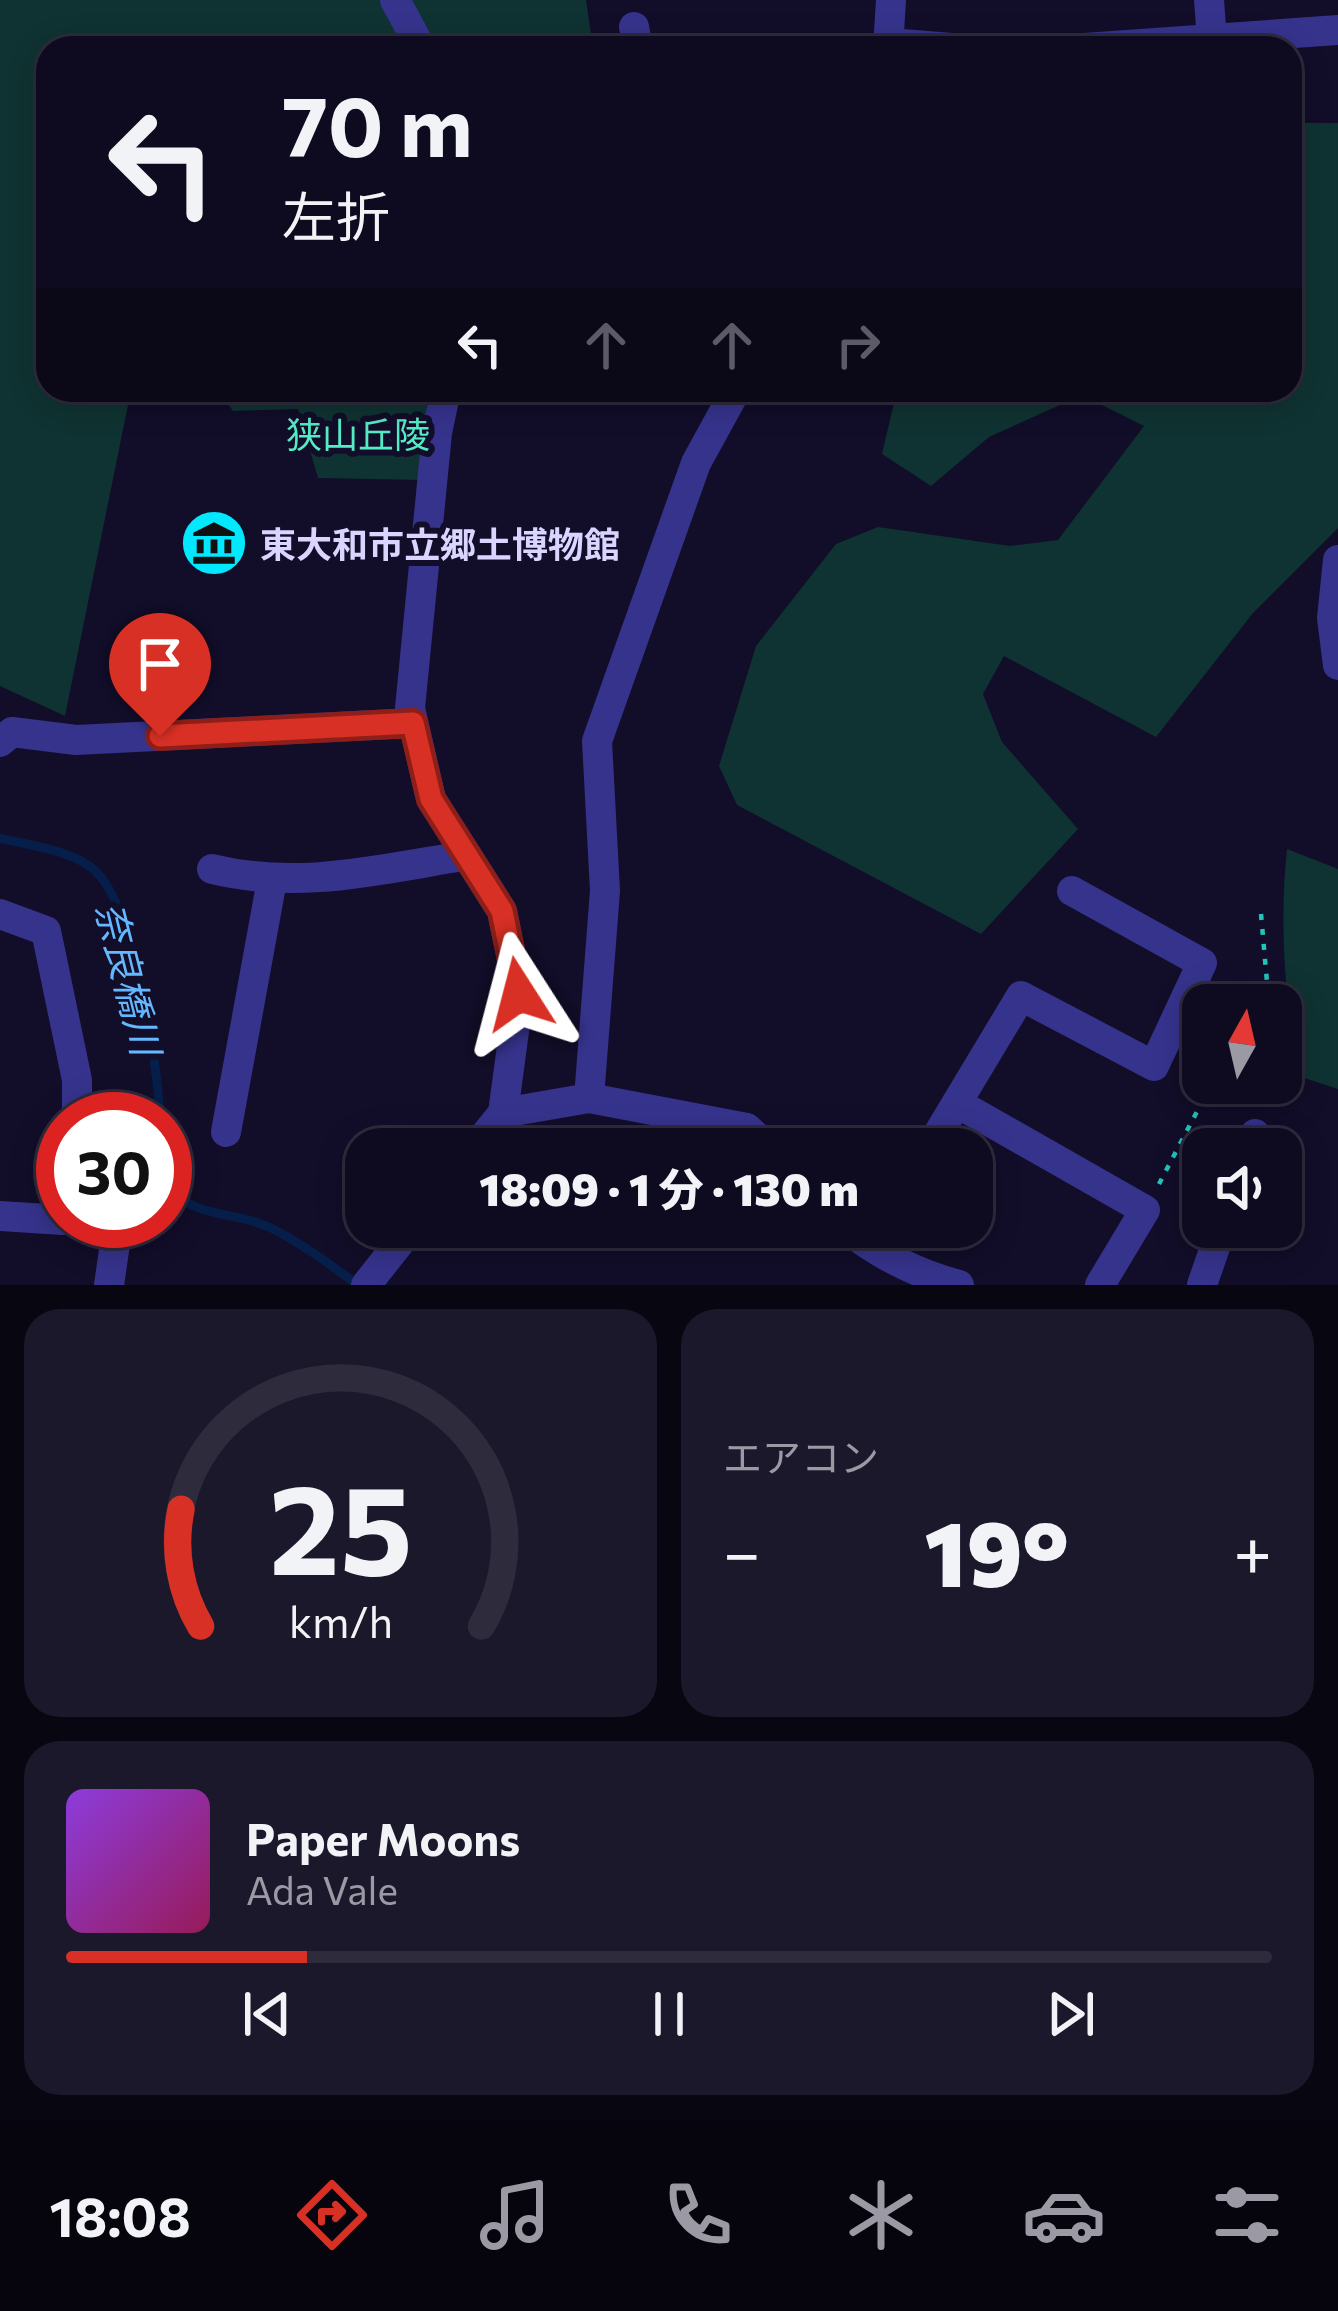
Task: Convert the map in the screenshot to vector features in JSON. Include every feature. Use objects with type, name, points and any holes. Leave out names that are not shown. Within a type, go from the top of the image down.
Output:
[{"type":"street","points":[[395,0],[415,36]]},
{"type":"street","points":[[888,36],[890,0]]},
{"type":"street","points":[[1209,0],[1212,36]]},
{"type":"street","points":[[1262,36],[1338,30]]},
{"type":"street","points":[[443,402],[436,433],[410,708],[431,799],[502,911],[513,946],[519,994],[503,1113],[491,1128]]},
{"type":"street","points":[[589,1098],[605,891],[597,741],[696,463],[729,402]]},
{"type":"street","points":[[1338,560],[1338,665]]},
{"type":"street","points":[[0,742],[12,732],[76,740],[413,723]]},
{"type":"street","points":[[212,869],[309,882],[463,856]]},
{"type":"street","points":[[226,1132],[272,880]]},
{"type":"street","points":[[942,1128],[1021,996],[1154,1066],[1202,964],[1072,891]]},
{"type":"street","points":[[0,914],[46,931],[77,1092]]},
{"type":"street","points":[[503,1113],[589,1098],[747,1128]]},
{"type":"street","points":[[957,1103],[1145,1210],[1100,1285]]},
{"type":"street","points":[[0,1216],[36,1218]]},
{"type":"street","points":[[109,1285],[114,1248]]},
{"type":"street","points":[[369,1281],[395,1248]]},
{"type":"street","points":[[886,1248],[930,1277],[959,1285]]},
{"type":"street","points":[[1202,1285],[1215,1248]]},
{"type":"path","points":[[1262,914],[1267,984]]},
{"type":"path","points":[[1145,1210],[1201,1104]]},
{"type":"green space","points":[[0,0],[586,0],[591,36],[36,36],[36,402],[129,402],[65,716],[0,686]]},
{"type":"green space","points":[[1302,123],[1338,123],[1338,528],[1253,613],[1156,737],[1004,656],[983,694],[1002,742],[1078,829],[981,934],[737,805],[719,766],[756,646],[836,544],[878,527],[1010,546],[1058,540],[1144,426],[1096,402],[1302,402]]},
{"type":"green space","name":"狭山丘陵","points":[[227,402],[438,402],[424,480],[318,478],[298,409],[233,411]]},
{"type":"green space","points":[[894,402],[1066,402],[989,437],[931,486],[882,454]]},
{"type":"green space","points":[[1287,849],[1338,869],[1338,1089],[1302,1077],[1302,984],[1287,984]]},
{"type":"waterway","points":[[0,838],[68,855],[88,865],[105,883],[119,910],[141,983],[157,1092]]},
{"type":"waterway","name":"奈良橋川","points":[[192,1205],[271,1228],[358,1285]]},
{"type":"place","name":"東大和市立郷土博物館","points":[[214,543]]},
{"type":"route","points":[[160,736],[413,723],[431,799],[502,911],[513,946],[519,994]]}]
